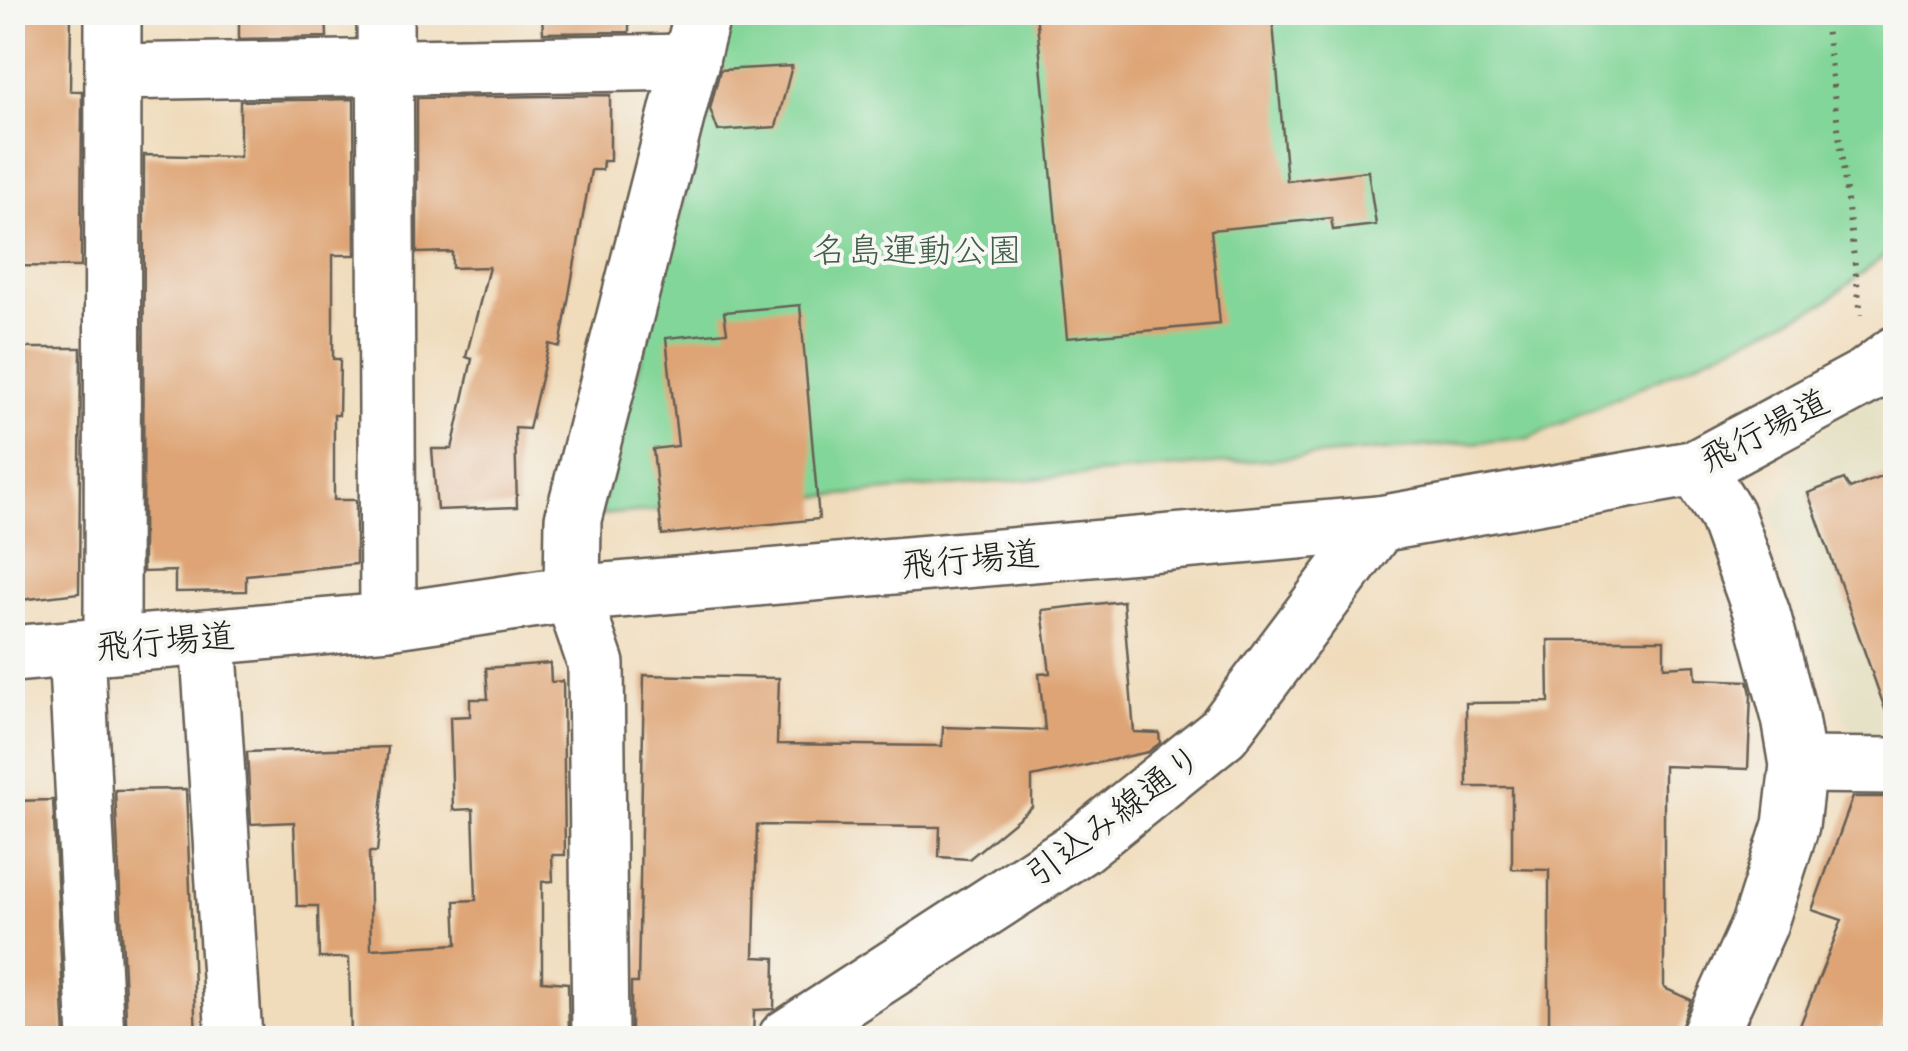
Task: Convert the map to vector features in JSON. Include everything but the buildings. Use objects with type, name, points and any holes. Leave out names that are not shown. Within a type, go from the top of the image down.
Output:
[{"type":"street","points":[[96,1038],[94,646],[113,12]]},
{"type":"street","points":[[385,12],[388,621]]},
{"type":"street","points":[[113,72],[385,66],[697,37],[574,520],[572,594],[596,664],[600,1038]]},
{"type":"street","name":"飛行場道","points":[[12,654],[388,621],[572,594],[1378,524],[1696,468],[1882,365]]},
{"type":"street","points":[[1696,468],[1726,514],[1762,614],[1790,718],[1798,765],[1791,825],[1759,925],[1708,1038]]},
{"type":"street","name":"引込み線通り","points":[[786,1038],[1080,847],[1224,732],[1378,524]]},
{"type":"street","points":[[208,638],[234,1038]]},
{"type":"street","points":[[1798,765],[1896,766]]},
{"type":"path","points":[[1824,12],[1882,365]]},
{"type":"shaded area","points":[[1895,377],[1895,751],[1855,741],[1771,515],[1799,466],[1784,460]]},
{"type":"green space","name":"名島運動公園","points":[[734,13],[1895,13],[1895,248],[1823,304],[1529,438],[599,515]]}]
